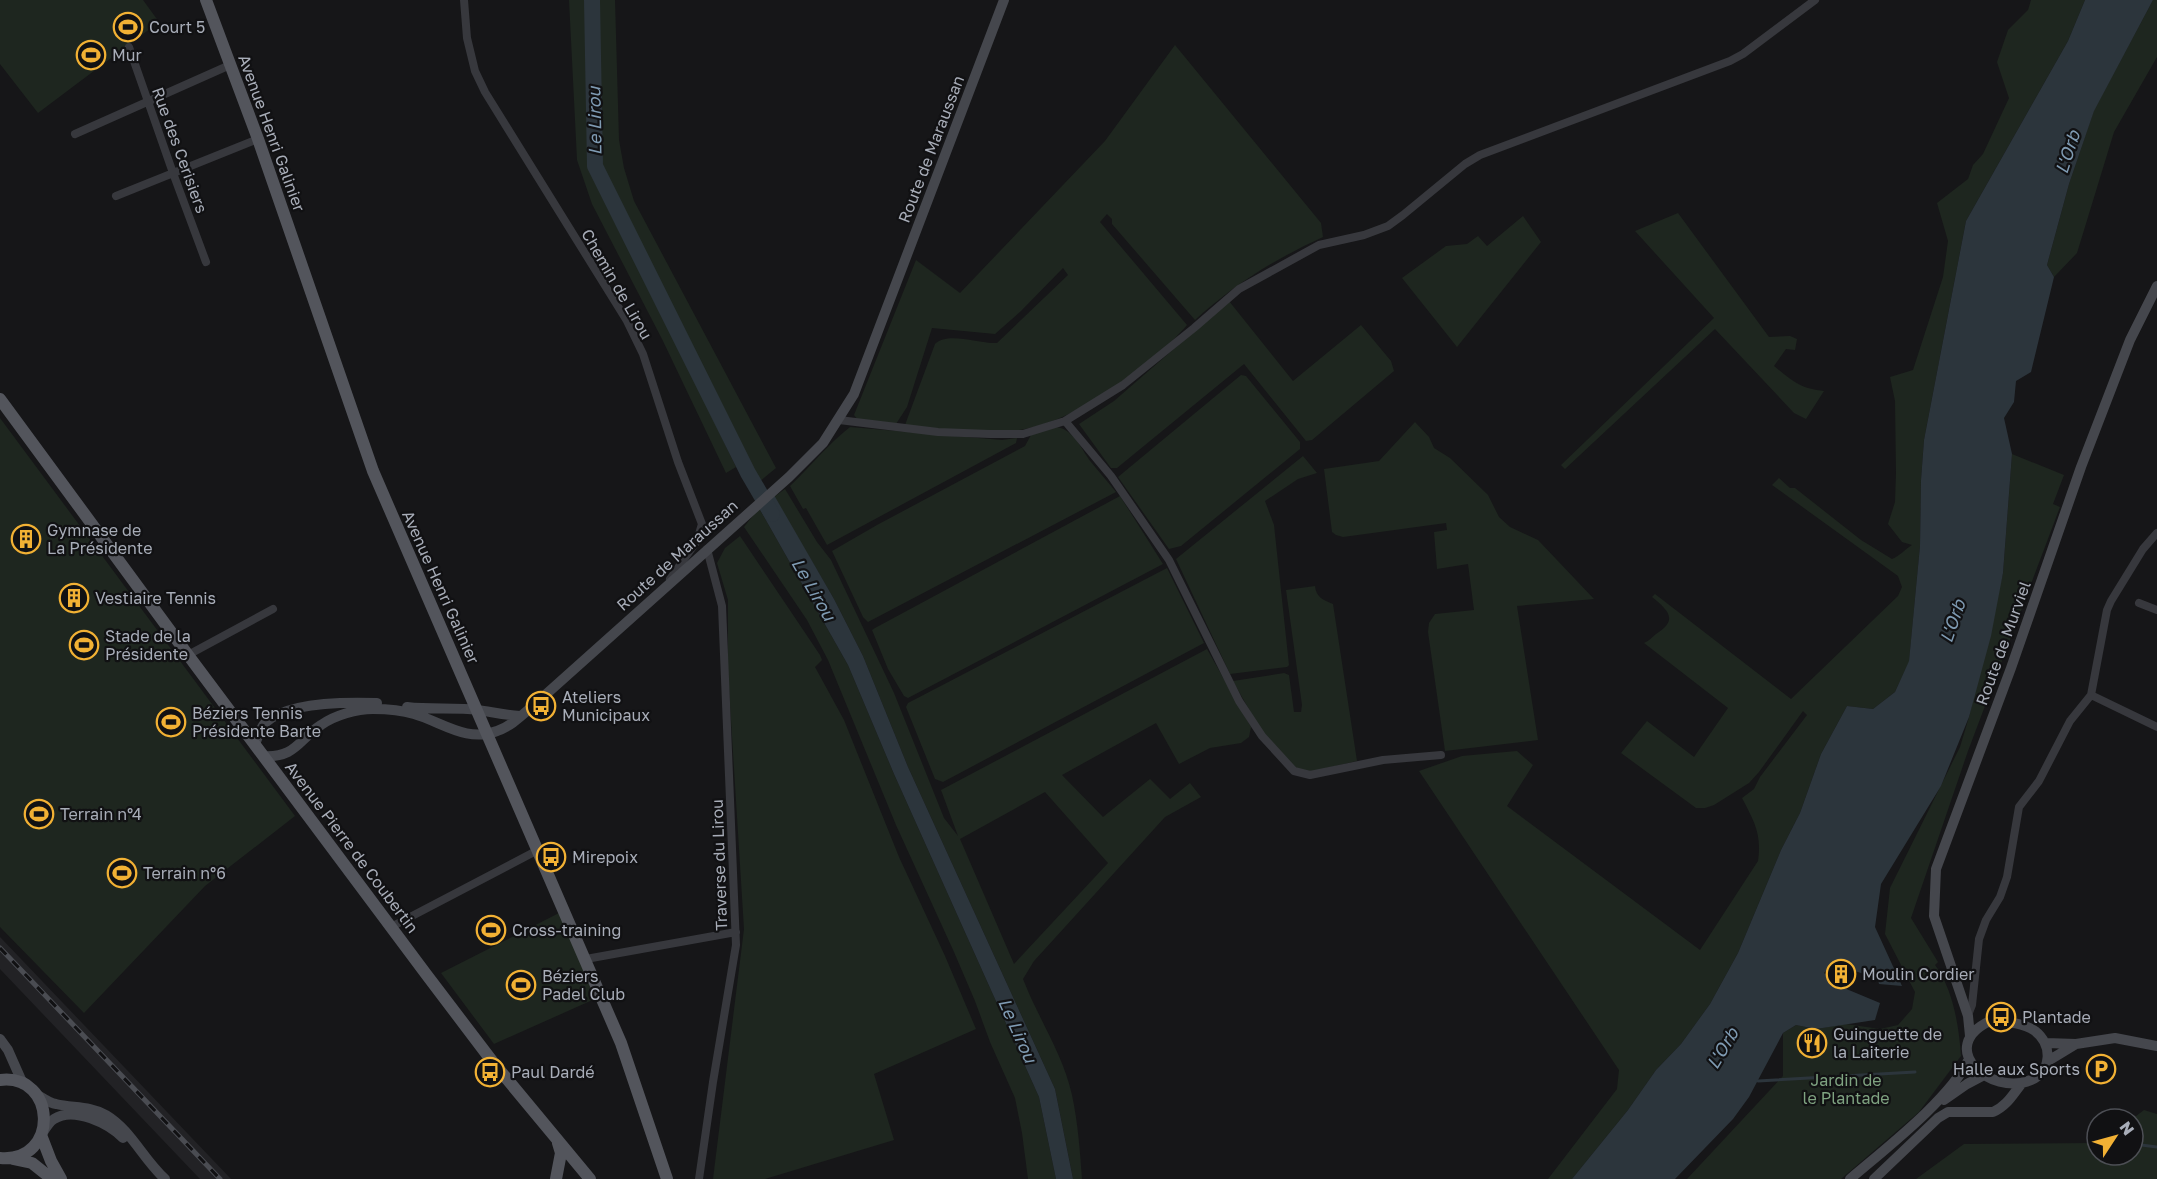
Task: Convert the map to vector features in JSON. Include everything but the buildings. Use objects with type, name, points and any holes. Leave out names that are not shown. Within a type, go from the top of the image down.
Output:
[{"type":"main road","name":"Avenue Henri Galinier","points":[[206,0],[258,139],[373,471],[621,1043],[667,1179]]},
{"type":"main road","name":"Route de Maraussan","points":[[923,206],[998,0]]},
{"type":"main road","name":"Route de Maraussan","points":[[488,734],[503,729],[520,716],[664,588],[823,443],[840,420],[1004,0]]},
{"type":"main road","name":"Route de Murviel","points":[[1973,1032],[1934,916],[1936,869],[2011,668],[2081,467],[2130,340],[2157,286]]},
{"type":"main road","name":"Avenue Pierre de Coubertin","points":[[0,399],[391,927],[492,1060],[590,1179]]},
{"type":"main road","points":[[255,744],[264,724],[276,716],[318,704],[347,702],[386,704],[440,710],[478,710],[520,716]]},
{"type":"main road","points":[[263,756],[281,756],[301,743],[321,725],[336,717],[372,709],[414,714],[458,732],[488,734]]},
{"type":"main road","points":[[2048,1061],[2046,1043],[2034,1031],[2019,1024],[1990,1021],[1973,1032],[1967,1050],[1969,1059],[1975,1068],[1984,1075],[1998,1081],[2022,1083],[2041,1074],[2048,1061],[2076,1044]]},
{"type":"main road","points":[[2046,1043],[2076,1044],[2115,1038],[2157,1046]]},
{"type":"main road","points":[[0,1039],[8,1050],[23,1084]]},
{"type":"main road","points":[[1850,1179],[1922,1115],[1958,1079],[1969,1059]]},
{"type":"main road","points":[[1922,1115],[1984,1075]]},
{"type":"main road","points":[[0,1080],[23,1084],[49,1102],[83,1107],[104,1114],[120,1126],[141,1154]]},
{"type":"main road","points":[[1994,1112],[2003,1099],[2003,1092],[1998,1081]]},
{"type":"main road","points":[[1874,1179],[1938,1118],[1948,1112],[1994,1112],[2009,1101],[2022,1083]]},
{"type":"main road","points":[[3,1159],[26,1153],[35,1146],[41,1135],[45,1124],[44,1112],[36,1094]]},
{"type":"main road","points":[[41,1135],[54,1118],[62,1116],[81,1116],[100,1121],[141,1154],[165,1179]]},
{"type":"main road","points":[[41,1135],[61,1179]]},
{"type":"main road","points":[[555,1136],[561,1153],[556,1179]]},
{"type":"main road","points":[[3,1159],[32,1163],[52,1179]]},
{"type":"main road","points":[[575,1179],[582,1179]]},
{"type":"street","name":"Chemin de Lirou","points":[[464,0],[468,38],[475,71],[489,99],[627,321],[643,354],[678,462],[697,506],[702,524],[697,541],[664,588]]},
{"type":"street","points":[[840,420],[938,432],[990,434],[1023,434],[1065,421],[1123,385],[1187,335],[1239,289],[1261,276],[1320,245],[1364,236],[1388,226],[1480,154],[1730,61],[1815,0]]},
{"type":"street","name":"Rue des Cerisiers","points":[[129,47],[207,262]]},
{"type":"street","points":[[75,134],[230,65]]},
{"type":"street","points":[[116,196],[258,139]]},
{"type":"street","points":[[1065,421],[1111,476],[1169,560],[1239,701],[1262,736],[1294,771],[1311,775],[1383,760],[1441,755]]},
{"type":"street","points":[[1968,1016],[1972,1005],[1979,939],[1986,920],[2000,897],[2007,877],[2019,807],[2039,781],[2070,721],[2091,694],[2107,610],[2143,549],[2157,533]]},
{"type":"street","name":"Traverse du Lirou","points":[[699,1179],[736,945],[722,606],[707,549]]},
{"type":"street","points":[[2139,603],[2157,610]]},
{"type":"street","points":[[188,655],[273,609]]},
{"type":"street","points":[[2091,694],[2157,727]]},
{"type":"street","points":[[391,927],[538,849]]},
{"type":"street","points":[[586,959],[736,932]]},
{"type":"shaded area","points":[[0,937],[231,1179],[200,1179],[0,969]]},
{"type":"green space","points":[[0,0],[143,0],[159,22],[38,113],[0,64]]},
{"type":"green space","points":[[569,0],[615,0],[619,140],[624,168],[634,201],[776,468],[759,482],[748,465],[687,344],[679,348],[736,467],[726,473],[662,339],[592,204],[577,160]]},
{"type":"green space","points":[[2031,0],[2085,0],[2068,41],[1966,221],[1924,440],[1920,546],[1909,662],[1895,692],[1873,709],[1847,706],[1821,754],[1800,813],[1781,850],[1738,953],[1710,1004],[1681,1044],[1656,1070],[1628,1110],[1572,1179],[1548,1179],[1617,1089],[1619,1070],[1419,771],[1462,756],[1517,751],[1533,765],[1507,806],[1700,950],[1758,861],[1758,835],[1742,798],[1754,789],[1760,777],[1807,715],[1803,711],[1749,783],[1714,805],[1705,808],[1696,808],[1621,753],[1647,721],[1694,757],[1728,708],[1644,643],[1663,629],[1669,620],[1669,615],[1663,606],[1652,597],[1655,594],[1791,699],[1898,596],[1902,587],[1898,576],[1772,485],[1779,478],[1861,540],[1892,559],[1912,545],[1902,542],[1888,524],[1895,502],[1896,473],[1895,401],[1890,377],[1913,370],[1943,277],[1948,241],[1937,203],[1968,179],[1973,165],[1983,154],[2009,98],[1997,62],[2008,30],[2028,10]]},
{"type":"green space","points":[[2153,0],[2157,0],[2157,57],[2114,132],[2077,253],[2054,277],[2047,265],[2069,184],[2094,110]]},
{"type":"green space","points":[[1175,45],[1321,223],[1323,237],[1255,274],[1195,320],[1112,224],[1112,219],[1107,214],[1100,222],[1187,325],[1154,358],[1087,405],[1041,425],[1019,430],[990,432],[905,425],[935,344],[948,338],[997,343],[1068,275],[1063,268],[995,334],[932,328],[907,407],[896,424],[857,419],[854,415],[916,260],[960,293],[1105,141]]},
{"type":"green space","points":[[1678,213],[1769,337],[1790,336],[1797,339],[1795,350],[1786,349],[1774,366],[1797,383],[1824,391],[1806,419],[1794,413],[1715,329],[1565,469],[1561,465],[1714,318],[1635,231]]},
{"type":"green space","points":[[1523,216],[1541,242],[1457,347],[1402,278],[1446,246],[1467,244],[1478,236],[1487,246]]},
{"type":"green space","points":[[1229,301],[1293,381],[1361,325],[1391,361],[1394,371],[1312,440],[1306,441],[1244,364],[1117,468],[1111,468],[1079,424],[1114,401]]},
{"type":"green space","points":[[1241,375],[1246,376],[1300,442],[1300,449],[1181,546],[1169,549],[1118,477]]},
{"type":"green space","name":"Stade de la Présidente","points":[[0,418],[295,816],[205,886],[84,1013],[0,927]]},
{"type":"green space","points":[[1415,422],[1429,437],[1434,448],[1450,458],[1488,495],[1499,517],[1510,527],[1538,540],[1594,599],[1517,606],[1538,740],[1445,751],[1428,632],[1429,623],[1435,614],[1474,610],[1468,564],[1437,569],[1434,532],[1447,530],[1446,523],[1343,537],[1332,532],[1324,469],[1379,461]]},
{"type":"green space","points":[[850,427],[1002,440],[1017,438],[1016,443],[827,545],[806,508],[803,509],[790,486]]},
{"type":"green space","points":[[1054,427],[1061,428],[1071,435],[1116,492],[868,622],[863,617],[832,551],[1025,446],[1031,435]]},
{"type":"green space","name":"Jardin de le Plantade","points":[[2012,454],[2064,475],[2053,504],[2060,507],[1968,751],[1911,918],[1938,962],[1935,965],[1951,996],[1959,1032],[1961,1056],[1919,1112],[1841,1179],[1687,1179],[1783,1076],[1783,1033],[1796,1025],[1816,1029],[1846,1024],[1880,1029],[1898,1025],[1912,1009],[1915,992],[1885,934],[1890,888],[1960,747],[1969,717],[2003,573]]},
{"type":"green space","points":[[1303,456],[1317,473],[1298,479],[1265,501],[1274,525],[1289,665],[1230,674],[1176,559]]},
{"type":"green space","points":[[785,489],[817,542],[831,560],[894,693],[944,818],[958,836],[941,790],[1207,649],[1251,727],[1249,737],[1241,743],[1210,748],[1179,764],[1156,723],[1062,775],[1103,817],[1150,779],[1170,799],[1190,783],[1201,797],[1165,817],[1034,961],[1023,979],[1068,1080],[1076,1116],[1082,1179],[1073,1179],[1055,1089],[908,767],[863,656],[834,599],[774,497]],"holes":[[[1045,792],[1108,863],[1014,964],[960,839]]]},
{"type":"green space","points":[[1120,496],[1163,564],[908,698],[904,696],[888,669],[872,630]]},
{"type":"green space","points":[[759,508],[848,665],[894,774],[1039,1097],[1056,1179],[1028,1179],[1015,1098],[954,952],[896,825],[828,660],[807,620],[744,527]]},
{"type":"green space","points":[[740,536],[820,655],[822,660],[815,667],[844,720],[899,857],[976,1029],[874,1074],[894,1140],[765,1179],[713,1179],[744,929],[728,672],[728,600],[717,563],[725,548]]},
{"type":"green space","points":[[1167,568],[1204,643],[943,782],[935,779],[906,707],[908,703]]},
{"type":"green space","points":[[1315,586],[1321,598],[1333,604],[1357,761],[1300,774],[1260,729],[1233,681],[1284,673],[1289,675],[1294,712],[1301,712],[1302,705],[1286,590]]},
{"type":"green space","name":"Béziers Padel Club","points":[[559,913],[597,998],[494,1044],[441,973]]},
{"type":"green space","points":[[2145,1110],[2157,1114],[2157,1179],[1916,1179],[1964,1144],[2085,1143],[2085,1167],[2145,1167]]},
{"type":"water","name":"L'Orb","points":[[2085,0],[2153,0],[2094,111],[2069,184],[2047,265],[2054,277],[2031,372],[2016,381],[2014,402],[2004,418],[2012,454],[2003,573],[1991,636],[1969,717],[1941,786],[1881,884],[1875,927],[1902,986],[1879,984],[1876,971],[1873,977],[1843,967],[1842,961],[1833,963],[1824,973],[1844,988],[1880,1003],[1875,1020],[1816,1029],[1796,1025],[1783,1033],[1749,1097],[1733,1119],[1675,1179],[1572,1179],[1628,1110],[1656,1070],[1681,1044],[1710,1004],[1738,953],[1781,850],[1800,813],[1821,754],[1847,706],[1873,709],[1895,692],[1909,661],[1920,546],[1924,440],[1966,221],[2068,41]]},
{"type":"water","points":[[774,495],[834,599],[863,656],[908,767],[1055,1089],[1073,1179],[1056,1179],[1039,1097],[894,774],[848,665],[759,508]]},
{"type":"waterway","name":"Le Lirou","points":[[592,0],[595,166],[748,473],[772,514]]},
{"type":"waterway","points":[[1758,1081],[1915,1072]]},
{"type":"waterway","points":[[2145,1146],[2157,1147]]},
{"type":"railway","points":[[0,948],[220,1179]]},
{"type":"place","name":"Court 5","points":[[128,27]]},
{"type":"place","name":"Mur","points":[[91,55]]},
{"type":"place","name":"Gymnase de La Présidente","points":[[26,539]]},
{"type":"place","name":"Vestiaire Tennis","points":[[74,598]]},
{"type":"place","name":"Stade de la Présidente","points":[[84,645]]},
{"type":"place","name":"Ateliers Municipaux","points":[[541,706]]},
{"type":"place","name":"Béziers Tennis Présidente Barte","points":[[171,722]]},
{"type":"place","name":"Terrain n°4","points":[[39,814]]},
{"type":"place","name":"Mirepoix","points":[[551,857]]},
{"type":"place","name":"Terrain n°6","points":[[122,873]]},
{"type":"place","name":"Cross-training","points":[[491,930]]},
{"type":"place","name":"Moulin Cordier","points":[[1841,974]]},
{"type":"place","name":"Béziers Padel Club","points":[[521,985]]},
{"type":"place","name":"Plantade","points":[[2001,1017]]},
{"type":"place","name":"Guinguette de la Laiterie","points":[[1812,1043]]},
{"type":"place","name":"Halle aux Sports","points":[[2101,1069]]},
{"type":"place","name":"Paul Dardé","points":[[490,1072]]}]
